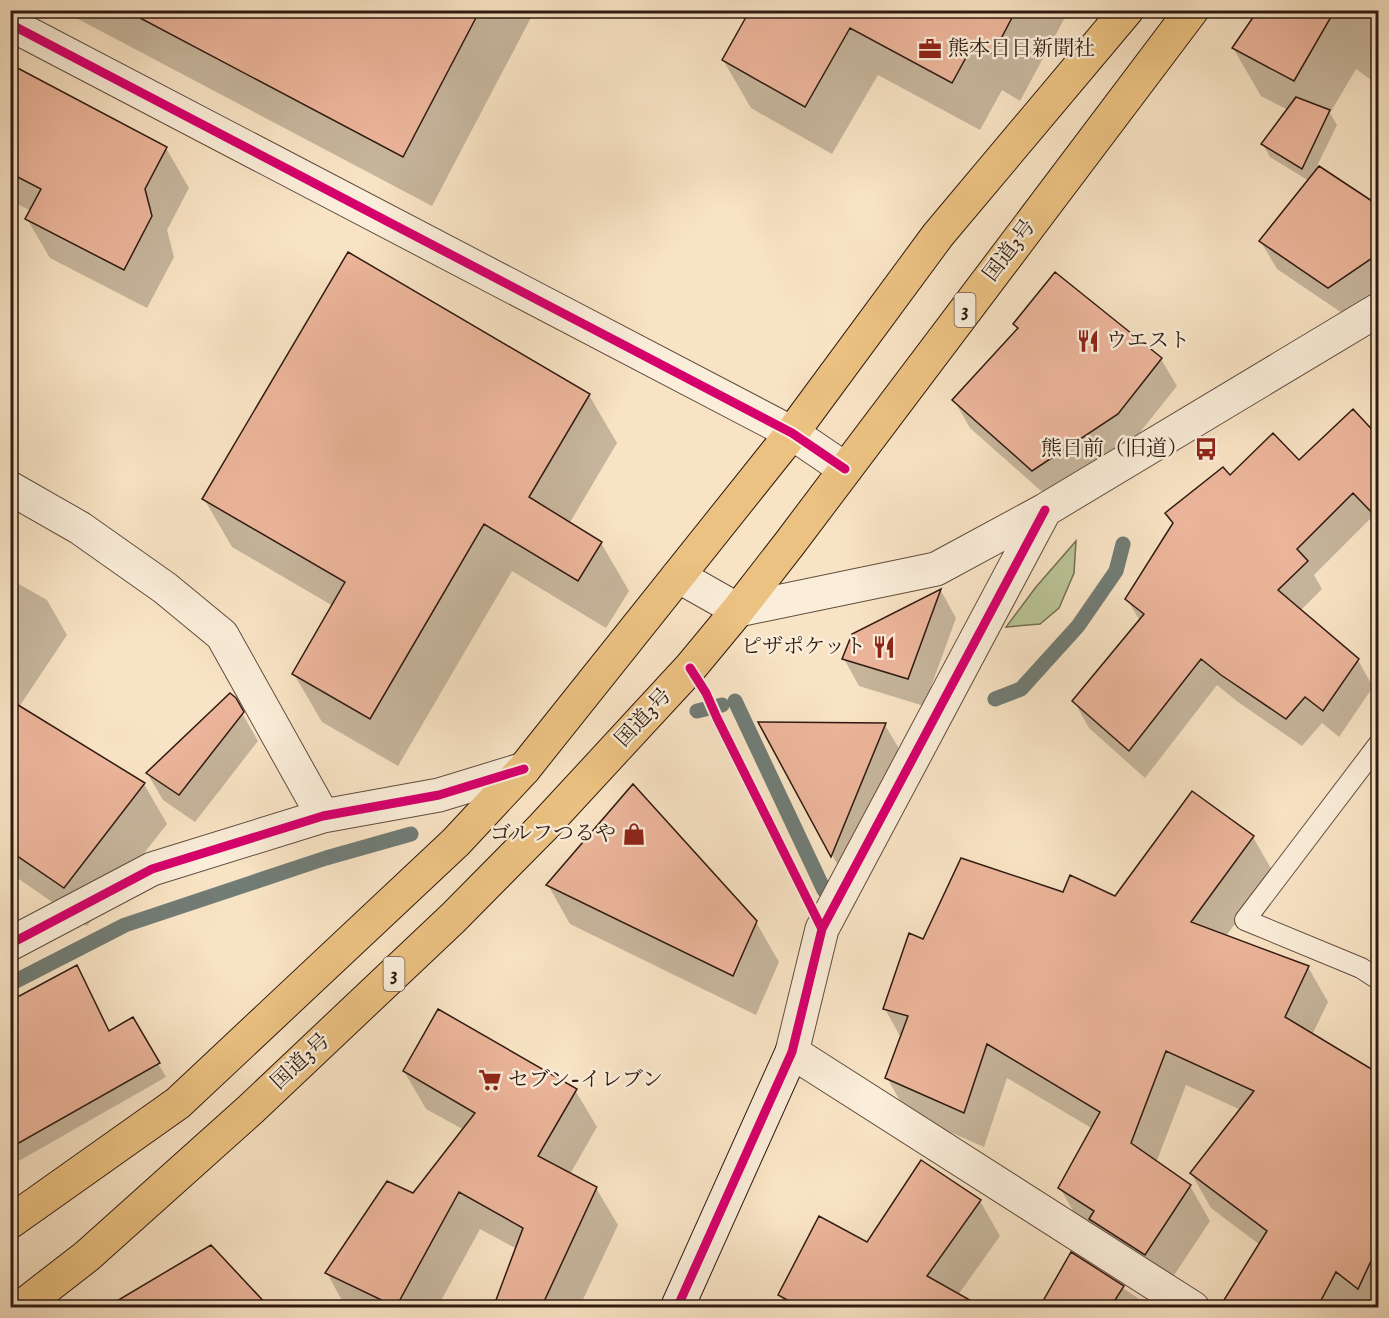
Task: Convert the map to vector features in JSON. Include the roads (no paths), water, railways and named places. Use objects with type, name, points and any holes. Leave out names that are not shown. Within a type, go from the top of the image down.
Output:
[{"type":"highway","points":[[10,1222],[178,1103],[456,842],[524,769],[792,434],[938,236],[1127,10]]},
{"type":"highway","name":"国道3号","points":[[20,1308],[87,1256],[251,1109],[453,918],[551,818],[690,668],[738,610],[1192,10]]},
{"type":"street","points":[[10,24],[792,434],[845,469]]},
{"type":"street","points":[[678,576],[738,610],[936,569],[1045,510],[1378,310]]},
{"type":"street","points":[[10,488],[80,528],[165,588],[222,635],[323,816]]},
{"type":"street","points":[[677,1308],[792,1052],[822,929],[1045,510]]},
{"type":"street","points":[[10,944],[152,869],[323,816],[439,795],[524,769]]},
{"type":"street","points":[[792,1052],[1193,1308]]},
{"type":"lane","points":[[1378,745],[1245,920],[1361,968],[1378,980]]},
{"type":"waterway","points":[[995,699],[1021,689],[1078,626],[1116,571],[1123,544]]},
{"type":"waterway","points":[[735,701],[824,890]]},
{"type":"waterway","points":[[697,711],[722,705]]},
{"type":"waterway","points":[[10,984],[125,925],[326,858],[411,834]]},
{"type":"place","name":"熊本日日新聞社","points":[[930,49]]},
{"type":"place","name":"ウエスト","points":[[1088,341]]},
{"type":"place","name":"熊日前（旧道）","points":[[1206,449]]},
{"type":"place","name":"ピザポケット","points":[[884,647]]},
{"type":"place","name":"ゴルフつるや","points":[[634,834]]},
{"type":"place","name":"セブン-イレブン","points":[[490,1080]]}]
